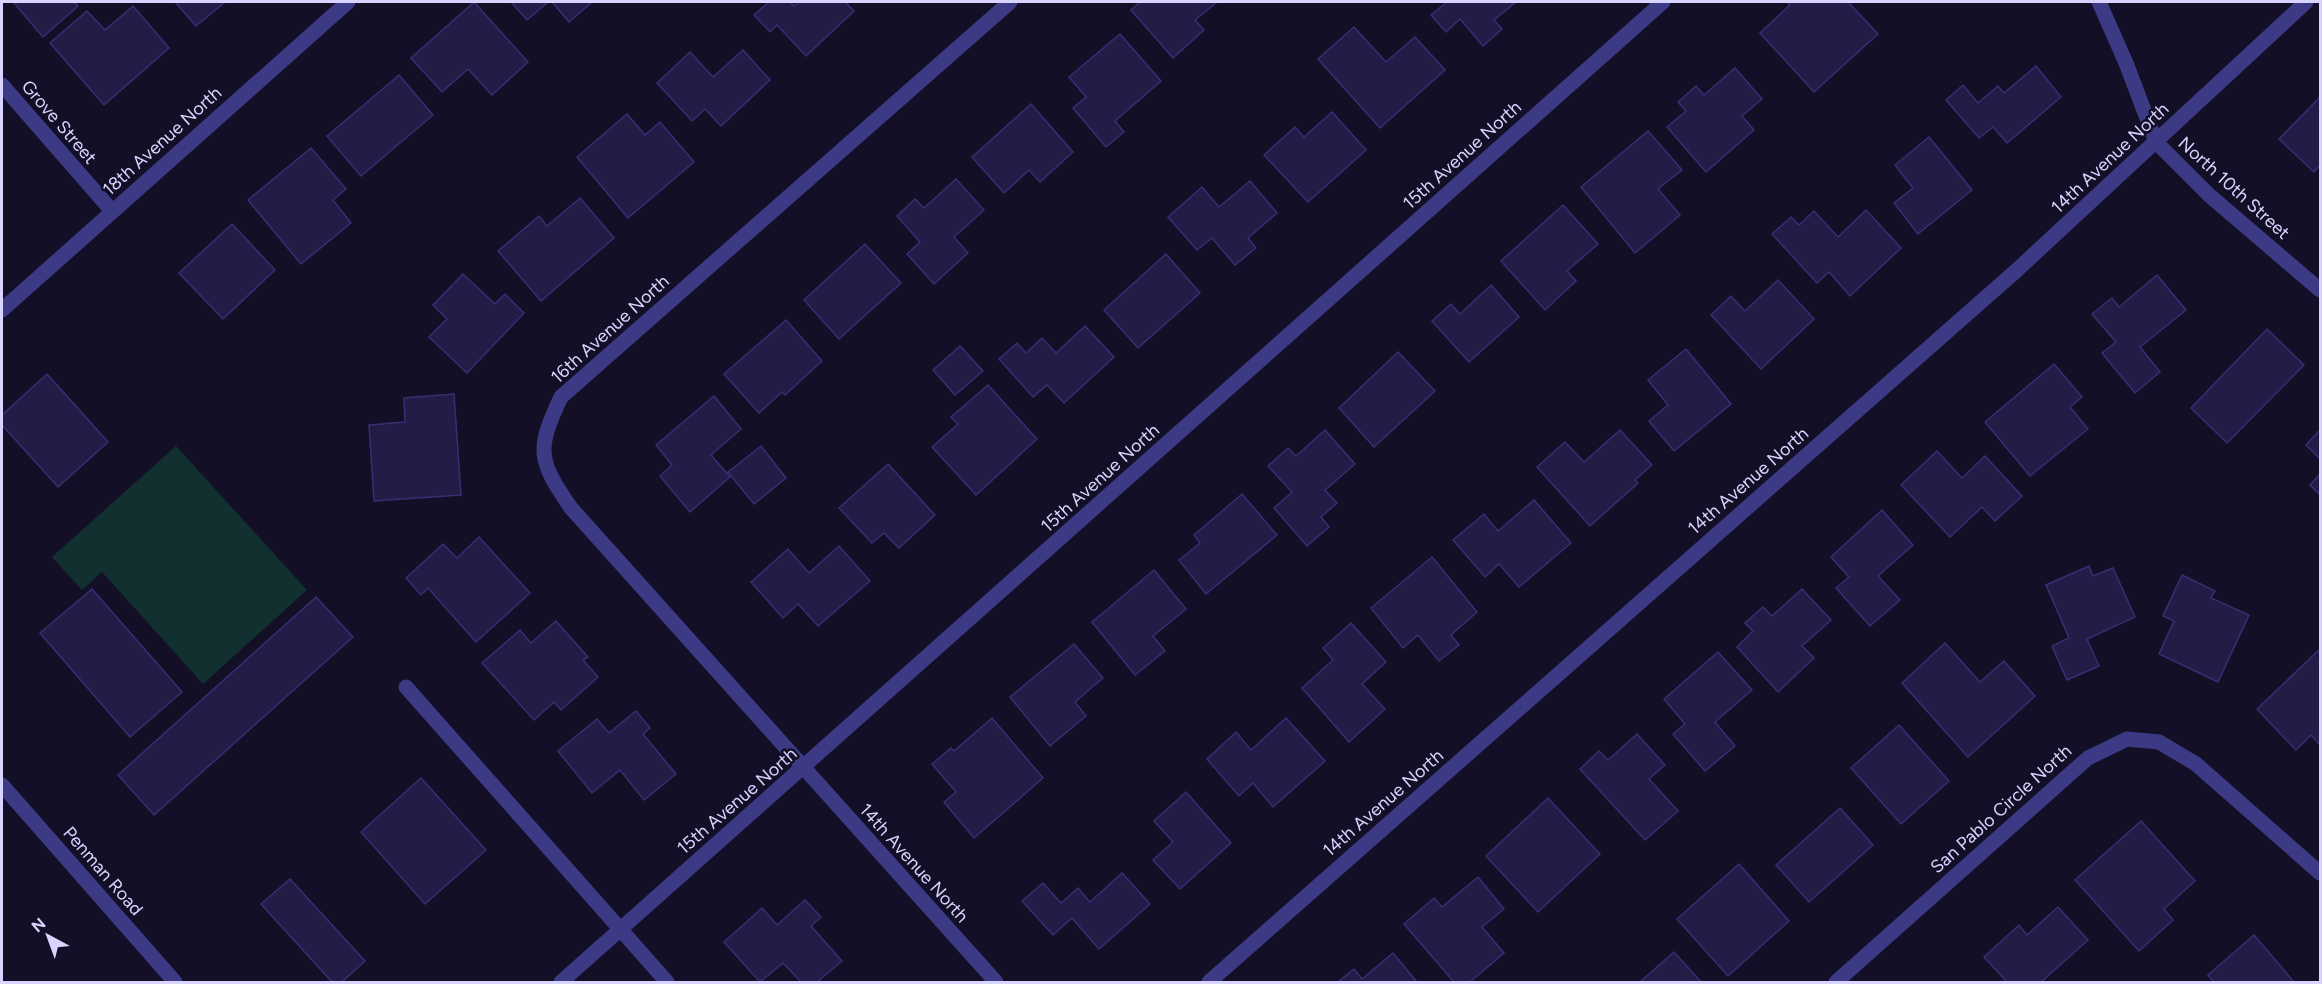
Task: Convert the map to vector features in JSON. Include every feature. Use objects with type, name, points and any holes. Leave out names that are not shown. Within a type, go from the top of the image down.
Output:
[{"type":"street","name":"18th Avenue North","points":[[2,310],[348,2]]},
{"type":"street","name":"16th Avenue North","points":[[803,769],[571,508],[552,480],[543,452],[547,427],[561,397],[578,381],[1010,2]]},
{"type":"street","name":"15th Avenue North","points":[[561,982],[1663,2]]},
{"type":"street","name":"North 10th Street","points":[[2099,2],[2126,63],[2156,142],[2208,195],[2320,290]]},
{"type":"street","name":"14th Avenue North","points":[[1209,982],[2018,270],[2249,52],[2306,2]]},
{"type":"street","name":"Grove Street","points":[[2,86],[112,211]]},
{"type":"street","points":[[406,687],[667,982]]},
{"type":"street","name":"San Pablo Circle North","points":[[1836,982],[2088,758],[2127,739],[2159,742],[2196,764],[2320,873]]},
{"type":"street","name":"14th Avenue North","points":[[803,769],[996,982]]},
{"type":"street","name":"Penman Road","points":[[2,785],[175,982]]},
{"type":"green space","points":[[176,446],[307,590],[203,684],[102,572],[82,590],[52,557]]},
{"type":"building","points":[[15,2],[74,2],[78,6],[43,37]]},
{"type":"building","points":[[175,2],[225,2],[196,26]]},
{"type":"building","points":[[474,2],[528,62],[492,95],[468,69],[442,92],[411,58]]},
{"type":"building","points":[[511,2],[548,2],[527,20]]},
{"type":"building","points":[[552,2],[592,2],[569,22]]},
{"type":"building","points":[[769,2],[790,2],[794,6],[799,2],[845,2],[854,11],[806,56],[777,25],[770,32],[754,15]]},
{"type":"building","points":[[1140,2],[1217,2],[1195,20],[1204,30],[1173,58],[1131,10]]},
{"type":"building","points":[[1447,2],[1516,2],[1494,20],[1502,29],[1483,46],[1460,19],[1446,32],[1431,15]]},
{"type":"building","points":[[1848,2],[1878,34],[1814,92],[1760,33],[1790,5],[1788,3]]},
{"type":"building","points":[[133,6],[169,48],[104,105],[50,43],[87,11],[105,30]]},
{"type":"building","points":[[1354,27],[1386,62],[1415,37],[1445,70],[1380,128],[1318,59]]},
{"type":"building","points":[[1120,34],[1161,81],[1115,121],[1124,132],[1106,147],[1073,108],[1086,97],[1069,77]]},
{"type":"building","points":[[743,50],[770,80],[721,126],[705,109],[692,121],[657,83],[690,52],[713,77]]},
{"type":"building","points":[[2036,66],[2061,97],[2007,143],[1993,127],[1979,138],[1946,100],[1963,85],[1978,103],[1998,86],[2004,93]]},
{"type":"building","points":[[1735,68],[1762,99],[1742,116],[1754,130],[1706,172],[1667,127],[1686,111],[1678,102],[1696,86],[1704,95]]},
{"type":"building","points":[[399,75],[433,115],[361,176],[327,136]]},
{"type":"building","points":[[2320,97],[2320,165],[2314,172],[2279,139]]},
{"type":"building","points":[[1031,104],[1073,152],[1040,182],[1029,170],[1004,193],[972,157]]},
{"type":"building","points":[[1332,112],[1366,150],[1308,202],[1264,155],[1295,127],[1304,137]]},
{"type":"building","points":[[627,114],[645,135],[660,122],[694,162],[628,218],[577,157]]},
{"type":"building","points":[[1648,131],[1682,170],[1658,189],[1680,215],[1635,253],[1581,187]]},
{"type":"building","points":[[1929,137],[1972,190],[1918,234],[1894,203],[1913,188],[1895,165]]},
{"type":"building","points":[[311,148],[346,189],[333,200],[351,223],[301,264],[248,200]]},
{"type":"building","points":[[956,179],[984,210],[954,237],[968,253],[934,284],[907,254],[920,242],[897,216],[915,199],[924,208]]},
{"type":"building","points":[[1250,181],[1277,213],[1248,238],[1256,248],[1235,265],[1212,238],[1197,250],[1168,217],[1202,187],[1219,207]]},
{"type":"building","points":[[580,198],[614,238],[541,301],[498,251],[539,216],[547,226]]},
{"type":"building","points":[[1563,205],[1598,244],[1567,271],[1576,281],[1545,310],[1501,261]]},
{"type":"building","points":[[1866,210],[1901,248],[1850,296],[1829,272],[1817,283],[1772,234],[1791,217],[1799,225],[1814,211],[1838,237]]},
{"type":"building","points":[[232,224],[275,270],[223,319],[179,273]]},
{"type":"building","points":[[865,244],[901,283],[839,339],[804,300]]},
{"type":"building","points":[[1166,254],[1200,293],[1138,348],[1104,310]]},
{"type":"building","points":[[463,274],[495,304],[505,294],[524,313],[467,373],[429,337],[447,319],[433,305]]},
{"type":"building","points":[[2157,275],[2186,310],[2140,347],[2160,372],[2135,393],[2102,353],[2116,342],[2092,314],[2112,298],[2119,307]]},
{"type":"building","points":[[1778,280],[1814,319],[1761,369],[1711,315],[1731,296],[1745,311]]},
{"type":"building","points":[[1491,285],[1519,317],[1469,362],[1432,321],[1451,304],[1460,314]]},
{"type":"building","points":[[786,320],[822,361],[785,395],[782,392],[759,413],[724,374]]},
{"type":"building","points":[[1085,326],[1114,357],[1064,403],[1047,385],[1033,397],[999,359],[1017,343],[1026,353],[1042,338],[1056,353]]},
{"type":"building","points":[[2267,329],[2304,365],[2227,443],[2191,408]]},
{"type":"building","points":[[960,346],[983,371],[955,395],[933,370]]},
{"type":"building","points":[[1686,349],[1731,404],[1674,451],[1649,421],[1668,405],[1648,380]]},
{"type":"building","points":[[1398,352],[1435,391],[1374,447],[1339,408]]},
{"type":"building","points":[[2054,364],[2082,397],[2070,407],[2088,429],[2030,476],[1985,422]]},
{"type":"building","points":[[47,374],[108,442],[58,487],[2,425],[2,415]]},
{"type":"building","points":[[988,385],[1037,439],[976,495],[932,447],[958,424],[951,417]]},
{"type":"building","points":[[454,394],[461,495],[374,501],[369,425],[405,422],[404,398]]},
{"type":"building","points":[[714,396],[741,429],[711,455],[730,477],[690,512],[660,476],[672,465],[656,445]]},
{"type":"building","points":[[1325,430],[1355,464],[1325,490],[1337,503],[1321,517],[1329,527],[1307,546],[1274,508],[1292,492],[1268,466],[1288,448],[1296,456]]},
{"type":"building","points":[[1620,430],[1652,465],[1635,480],[1638,483],[1590,526],[1537,467],[1565,442],[1584,462]]},
{"type":"building","points":[[2320,430],[2320,459],[2306,445]]},
{"type":"building","points":[[761,446],[786,478],[754,504],[728,472]]},
{"type":"building","points":[[1937,451],[1962,478],[1985,456],[2022,496],[1995,521],[1982,507],[1950,537],[1901,485]]},
{"type":"building","points":[[888,464],[935,515],[899,548],[884,533],[872,543],[839,508]]},
{"type":"building","points":[[2320,474],[2320,495],[2310,485]]},
{"type":"building","points":[[1242,494],[1277,535],[1206,594],[1179,560],[1200,543],[1194,535]]},
{"type":"building","points":[[1534,500],[1571,543],[1519,587],[1499,564],[1485,577],[1453,540],[1484,514],[1498,531]]},
{"type":"building","points":[[1882,510],[1913,545],[1878,576],[1900,600],[1870,626],[1836,588],[1849,577],[1831,557]]},
{"type":"building","points":[[479,537],[530,593],[476,642],[428,588],[421,595],[406,578],[443,544],[457,558]]},
{"type":"building","points":[[839,546],[870,581],[818,626],[798,604],[783,618],[751,582],[788,549],[809,573]]},
{"type":"building","points":[[1432,557],[1477,612],[1451,635],[1459,645],[1439,661],[1418,635],[1403,648],[1371,608]]},
{"type":"building","points":[[2089,566],[2093,576],[2113,568],[2135,617],[2087,639],[2099,666],[2067,680],[2052,646],[2069,638],[2046,585]]},
{"type":"building","points":[[1154,570],[1186,609],[1153,636],[1165,651],[1135,675],[1092,622]]},
{"type":"building","points":[[2182,575],[2215,591],[2211,598],[2249,615],[2218,682],[2159,654],[2174,621],[2163,616]]},
{"type":"building","points":[[92,589],[182,692],[130,737],[40,633]]},
{"type":"building","points":[[1802,589],[1831,620],[1802,646],[1814,658],[1778,692],[1737,647],[1753,631],[1745,623],[1763,607],[1772,616]]},
{"type":"building","points":[[316,597],[353,637],[154,815],[118,775]]},
{"type":"building","points":[[556,621],[588,657],[583,660],[598,677],[561,710],[554,702],[534,720],[482,663],[520,630],[531,643]]},
{"type":"building","points":[[1351,623],[1386,662],[1362,684],[1385,709],[1349,742],[1302,688],[1333,660],[1323,648]]},
{"type":"building","points":[[1945,643],[1980,682],[2004,661],[2035,696],[1968,757],[1902,683]]},
{"type":"building","points":[[1074,644],[1103,678],[1075,702],[1086,716],[1050,746],[1010,697]]},
{"type":"building","points":[[2320,649],[2320,745],[2311,735],[2296,750],[2257,709]]},
{"type":"building","points":[[1718,652],[1752,690],[1715,722],[1735,746],[1705,771],[1673,734],[1685,724],[1664,699]]},
{"type":"building","points":[[636,711],[650,728],[643,734],[676,774],[644,800],[620,770],[592,793],[558,751],[597,719],[609,733]]},
{"type":"building","points":[[992,718],[1043,778],[974,838],[944,802],[956,792],[932,764],[951,748],[954,751]]},
{"type":"building","points":[[1286,718],[1325,761],[1273,807],[1253,783],[1239,796],[1207,759],[1236,732],[1251,750]]},
{"type":"building","points":[[1899,725],[1949,781],[1901,824],[1851,768]]},
{"type":"building","points":[[1637,734],[1665,765],[1649,779],[1678,811],[1645,840],[1580,769],[1599,751],[1608,760]]},
{"type":"building","points":[[421,778],[486,850],[425,904],[361,832]]},
{"type":"building","points":[[1186,792],[1231,843],[1180,889],[1153,860],[1173,842],[1154,821]]},
{"type":"building","points":[[1548,798],[1600,854],[1538,912],[1486,856]]},
{"type":"building","points":[[1840,808],[1873,845],[1809,902],[1776,865]]},
{"type":"building","points":[[2141,821],[2195,881],[2164,909],[2173,920],[2139,951],[2075,880]]},
{"type":"building","points":[[1739,864],[1789,921],[1728,976],[1677,919]]},
{"type":"building","points":[[1122,873],[1150,904],[1099,949],[1072,918],[1053,935],[1022,901],[1043,883],[1061,903],[1078,888],[1090,902]]},
{"type":"building","points":[[1478,877],[1504,909],[1482,927],[1504,953],[1470,982],[1454,982],[1404,924],[1434,898],[1442,907]]},
{"type":"building","points":[[290,879],[365,961],[342,982],[332,982],[261,904]]},
{"type":"building","points":[[805,900],[821,917],[811,926],[842,961],[817,982],[801,982],[783,963],[760,982],[724,942],[762,908],[777,925]]},
{"type":"building","points":[[2058,907],[2088,940],[2041,982],[2007,982],[1984,957],[2019,925],[2027,935]]},
{"type":"building","points":[[2254,935],[2294,982],[2214,982],[2208,975]]},
{"type":"building","points":[[1674,952],[1701,982],[1640,982]]},
{"type":"building","points":[[1393,953],[1417,982],[1338,982],[1354,969],[1362,979]]}]
